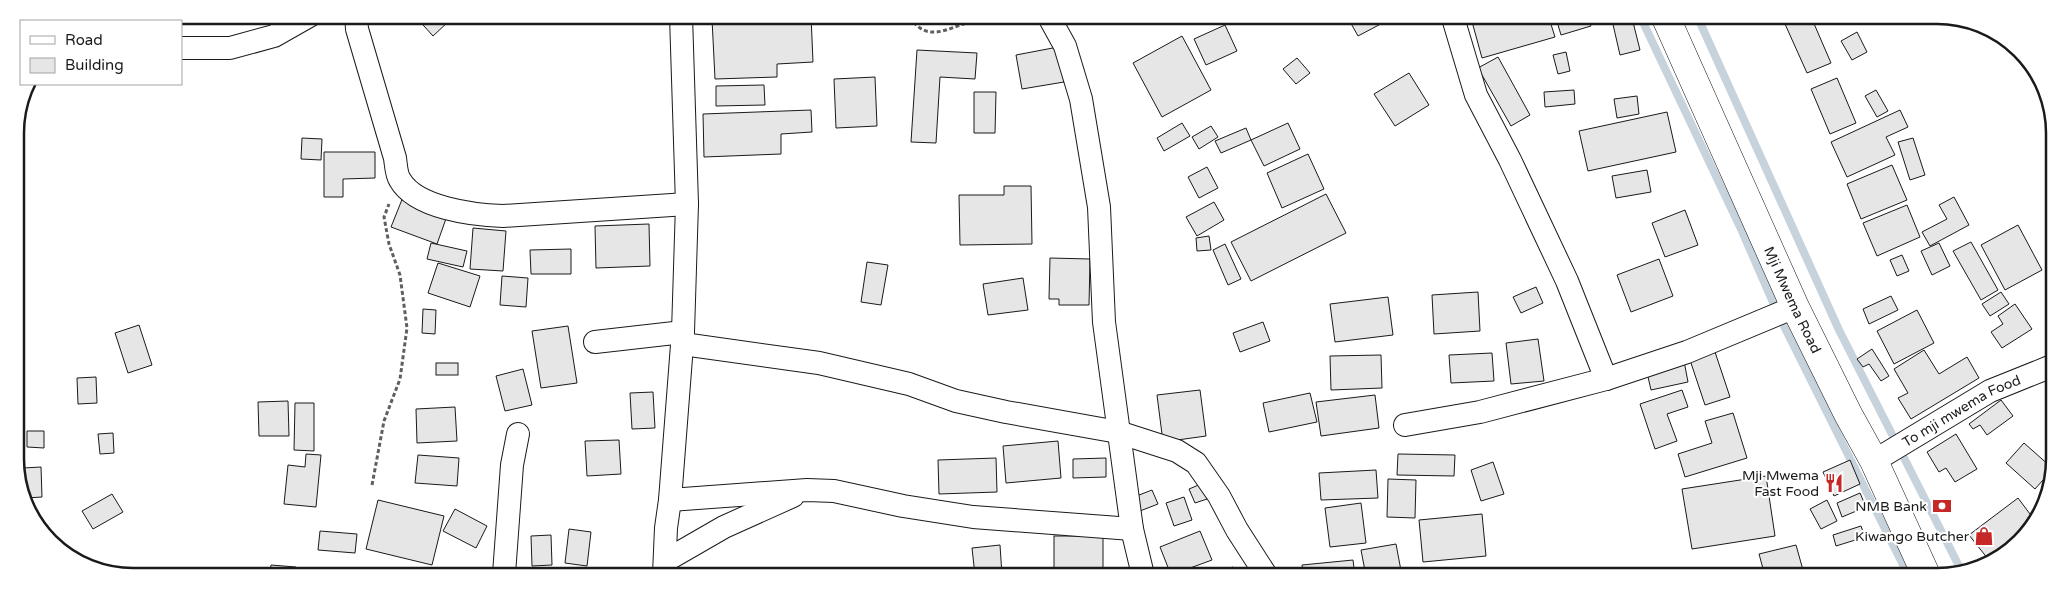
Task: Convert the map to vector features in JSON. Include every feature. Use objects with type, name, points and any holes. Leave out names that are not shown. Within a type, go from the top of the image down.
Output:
[{"type":"main road","name":"Mji Mwema Road","points":[[1669,24],[1796,307],[1848,414],[1874,461],[1923,568]]},
{"type":"street","points":[[182,48],[230,48],[274,36],[295,24]]},
{"type":"street","points":[[357,24],[395,158],[399,179],[408,192],[419,198],[476,215],[503,216],[687,204]]},
{"type":"street","points":[[664,568],[683,338],[687,204],[682,24]]},
{"type":"street","points":[[1053,24],[1064,46],[1081,99],[1097,197],[1104,322],[1132,529],[1141,568]]},
{"type":"street","points":[[1455,24],[1476,95],[1510,160],[1567,281],[1606,379]]},
{"type":"street","points":[[1405,425],[1480,412],[1606,379],[1687,352],[1796,307]]},
{"type":"street","points":[[595,342],[683,338],[819,363],[909,384],[956,401],[1118,432],[1177,451],[1196,463],[1219,496],[1236,530],[1261,568]]},
{"type":"street","name":"To mji mwema Food","points":[[1874,461],[1990,391],[2046,368]]},
{"type":"street","points":[[504,568],[512,465],[518,434]]},
{"type":"street","points":[[670,500],[807,490],[834,491],[903,506],[973,517],[1132,529]]},
{"type":"street","points":[[664,568],[724,527],[807,490]]},
{"type":"path","points":[[916,24],[921,30],[934,33],[964,24]]},
{"type":"path","points":[[372,485],[384,420],[400,379],[407,328],[400,275],[389,244],[384,217],[399,179]]},
{"type":"building","points":[[422,24],[446,24],[433,36]]},
{"type":"building","points":[[712,24],[811,24],[813,62],[777,64],[777,77],[715,79]]},
{"type":"building","points":[[1351,24],[1381,24],[1358,36]]},
{"type":"building","points":[[1473,24],[1551,24],[1555,37],[1482,58]]},
{"type":"building","points":[[1558,24],[1590,24],[1591,26],[1561,35]]},
{"type":"building","points":[[1613,24],[1634,24],[1640,50],[1620,55]]},
{"type":"building","points":[[1785,24],[1814,24],[1831,63],[1807,73]]},
{"type":"building","points":[[1225,25],[1237,51],[1206,65],[1194,39]]},
{"type":"building","points":[[1857,32],[1867,52],[1852,60],[1841,41]]},
{"type":"building","points":[[1182,36],[1211,90],[1162,117],[1133,63]]},
{"type":"building","points":[[1058,47],[1064,82],[1022,89],[1016,55]]},
{"type":"building","points":[[917,50],[977,53],[975,79],[940,77],[936,143],[911,142]]},
{"type":"building","points":[[1566,52],[1570,71],[1558,74],[1553,55]]},
{"type":"building","points":[[1498,57],[1530,115],[1511,126],[1478,68]]},
{"type":"building","points":[[1297,58],[1310,73],[1296,84],[1283,69]]},
{"type":"building","points":[[1409,73],[1429,105],[1395,126],[1374,94]]},
{"type":"building","points":[[875,77],[877,126],[836,128],[834,79]]},
{"type":"building","points":[[1837,78],[1856,123],[1830,134],[1811,89]]},
{"type":"building","points":[[764,85],[765,105],[716,106],[716,86]]},
{"type":"building","points":[[1574,90],[1575,104],[1545,107],[1544,92]]},
{"type":"building","points":[[1876,90],[1888,111],[1877,117],[1865,96]]},
{"type":"building","points":[[974,92],[996,92],[995,133],[974,133]]},
{"type":"building","points":[[1637,96],[1639,114],[1617,118],[1614,99]]},
{"type":"building","points":[[811,110],[812,132],[781,134],[781,154],[704,157],[703,114]]},
{"type":"building","points":[[1900,110],[1908,127],[1886,137],[1895,155],[1847,177],[1831,142]]},
{"type":"building","points":[[1667,112],[1676,152],[1588,171],[1579,131]]},
{"type":"building","points":[[1182,123],[1190,136],[1164,151],[1157,138]]},
{"type":"building","points":[[1288,123],[1300,149],[1264,166],[1251,140]]},
{"type":"building","points":[[1211,126],[1218,137],[1199,149],[1192,137]]},
{"type":"building","points":[[1246,128],[1251,140],[1221,153],[1215,141]]},
{"type":"building","points":[[302,138],[322,139],[321,160],[301,159]]},
{"type":"building","points":[[1913,138],[1925,175],[1910,180],[1898,142]]},
{"type":"building","points":[[324,152],[375,152],[375,178],[343,179],[343,197],[324,197]]},
{"type":"building","points":[[1308,154],[1324,189],[1282,208],[1267,173]]},
{"type":"building","points":[[1892,165],[1907,200],[1861,219],[1847,184]]},
{"type":"building","points":[[1207,167],[1218,188],[1199,198],[1188,177]]},
{"type":"building","points":[[1647,170],[1651,192],[1616,198],[1612,176]]},
{"type":"building","points":[[1004,186],[1031,186],[1032,244],[960,245],[959,195],[1004,195]]},
{"type":"building","points":[[1326,194],[1346,233],[1251,281],[1231,242]]},
{"type":"building","points":[[403,197],[448,213],[437,244],[391,227]]},
{"type":"building","points":[[1954,197],[1969,225],[1930,246],[1922,232],[1947,219],[1939,205]]},
{"type":"building","points":[[1214,202],[1224,220],[1197,236],[1186,217]]},
{"type":"building","points":[[1907,205],[1920,237],[1877,256],[1863,223]]},
{"type":"building","points":[[1685,210],[1698,245],[1665,257],[1652,223]]},
{"type":"building","points":[[649,224],[650,266],[596,268],[595,226]]},
{"type":"building","points":[[2018,225],[2042,270],[2005,290],[1981,245]]},
{"type":"building","points":[[473,228],[506,231],[503,271],[470,269]]},
{"type":"building","points":[[1209,236],[1211,250],[1197,251],[1196,238]]},
{"type":"building","points":[[1971,242],[1998,290],[1981,300],[1953,251]]},
{"type":"building","points":[[431,243],[467,251],[463,267],[427,259]]},
{"type":"building","points":[[1939,243],[1950,266],[1932,275],[1921,251]]},
{"type":"building","points":[[1225,244],[1241,279],[1228,285],[1213,250]]},
{"type":"building","points":[[571,249],[571,274],[531,274],[530,250]]},
{"type":"building","points":[[1902,255],[1909,271],[1897,276],[1890,260]]},
{"type":"building","points":[[1050,258],[1090,259],[1089,305],[1059,305],[1059,299],[1049,299]]},
{"type":"building","points":[[1659,259],[1673,296],[1631,312],[1617,275]]},
{"type":"building","points":[[867,262],[888,265],[881,305],[861,302]]},
{"type":"building","points":[[438,263],[480,276],[470,307],[428,293]]},
{"type":"building","points":[[502,276],[528,278],[526,307],[500,305]]},
{"type":"building","points":[[1023,278],[1028,310],[988,315],[983,284]]},
{"type":"building","points":[[1536,287],[1543,303],[1521,313],[1513,297]]},
{"type":"building","points":[[1478,292],[1480,331],[1434,334],[1432,295]]},
{"type":"building","points":[[2001,292],[2009,304],[1990,316],[1982,304]]},
{"type":"building","points":[[1891,296],[1898,310],[1869,324],[1863,309]]},
{"type":"building","points":[[1388,297],[1393,335],[1335,342],[1330,304]]},
{"type":"building","points":[[2015,304],[2032,329],[2002,348],[1991,332],[2003,324],[1998,316]]},
{"type":"building","points":[[423,309],[436,310],[435,334],[422,333]]},
{"type":"building","points":[[1917,310],[1934,343],[1894,364],[1877,331]]},
{"type":"building","points":[[1263,322],[1270,341],[1240,352],[1233,333]]},
{"type":"building","points":[[139,325],[152,365],[128,373],[115,333]]},
{"type":"building","points":[[568,326],[577,383],[541,388],[532,331]]},
{"type":"building","points":[[1538,339],[1544,381],[1511,384],[1506,343]]},
{"type":"building","points":[[1713,346],[1730,397],[1705,405],[1688,354]]},
{"type":"building","points":[[1872,349],[1889,376],[1881,381],[1869,364],[1863,367],[1857,359]]},
{"type":"building","points":[[1924,350],[1939,374],[1967,357],[1979,378],[1911,419],[1898,398],[1908,393],[1894,369]]},
{"type":"building","points":[[1492,353],[1494,381],[1451,383],[1449,355]]},
{"type":"building","points":[[1381,355],[1382,388],[1331,390],[1330,356]]},
{"type":"building","points":[[1684,361],[1688,382],[1651,390],[1646,368]]},
{"type":"building","points":[[436,363],[458,363],[458,375],[436,375]]},
{"type":"building","points":[[523,369],[532,405],[505,411],[496,376]]},
{"type":"building","points":[[96,377],[97,403],[78,404],[77,378]]},
{"type":"building","points":[[1200,390],[1206,436],[1163,442],[1157,395]]},
{"type":"building","points":[[1682,390],[1688,407],[1667,414],[1677,441],[1655,449],[1640,404]]},
{"type":"building","points":[[653,392],[655,428],[632,429],[630,393]]},
{"type":"building","points":[[1310,393],[1317,422],[1269,432],[1263,403]]},
{"type":"building","points":[[1375,395],[1379,428],[1321,436],[1316,402]]},
{"type":"building","points":[[2001,400],[2013,416],[1987,435],[1980,425],[1973,429],[1969,424]]},
{"type":"building","points":[[288,401],[289,436],[259,436],[258,402]]},
{"type":"building","points":[[295,403],[314,403],[314,451],[294,450]]},
{"type":"building","points":[[455,407],[457,441],[417,443],[416,409]]},
{"type":"building","points":[[1733,413],[1747,458],[1685,477],[1678,454],[1712,443],[1705,421]]},
{"type":"building","points":[[27,431],[44,431],[44,448],[27,447]]},
{"type":"building","points":[[113,433],[114,453],[100,454],[98,434]]},
{"type":"building","points":[[1956,434],[1977,469],[1955,482],[1946,468],[1939,472],[1927,452]]},
{"type":"building","points":[[619,440],[621,474],[587,476],[585,441]]},
{"type":"building","points":[[1058,441],[1061,478],[1006,483],[1003,446]]},
{"type":"building","points":[[2024,443],[2046,462],[2044,478],[2035,489],[2006,463]]},
{"type":"building","points":[[306,454],[321,455],[316,507],[284,504],[288,465],[305,467]]},
{"type":"building","points":[[1398,454],[1455,455],[1454,476],[1397,475]]},
{"type":"building","points":[[418,455],[459,458],[457,486],[415,483]]},
{"type":"building","points":[[996,458],[997,492],[939,494],[938,460]]},
{"type":"building","points":[[1106,458],[1106,477],[1073,478],[1073,459]]},
{"type":"building","points":[[1850,460],[1860,484],[1834,496],[1823,472]]},
{"type":"building","points":[[1493,462],[1504,494],[1481,501],[1471,470]]},
{"type":"building","points":[[41,467],[42,497],[31,498],[27,488],[24,468]]},
{"type":"building","points":[[1376,470],[1378,498],[1321,500],[1319,473]]},
{"type":"building","points":[[1766,476],[1775,536],[1692,549],[1682,489]]},
{"type":"building","points":[[1388,479],[1416,480],[1415,518],[1387,517]]},
{"type":"building","points":[[1201,484],[1207,499],[1195,503],[1189,489]]},
{"type":"building","points":[[1152,490],[1158,504],[1140,511],[1134,497]]},
{"type":"building","points":[[1860,493],[1866,507],[1842,517],[1837,503]]},
{"type":"building","points":[[112,494],[123,512],[93,529],[82,511]]},
{"type":"building","points":[[1184,497],[1192,520],[1174,526],[1166,503]]},
{"type":"building","points":[[2018,498],[2031,515],[2024,526],[2009,541],[1986,557],[1969,535]]},
{"type":"building","points":[[378,500],[444,516],[432,565],[366,549]]},
{"type":"building","points":[[1827,500],[1837,521],[1821,529],[1810,509]]},
{"type":"building","points":[[1361,503],[1366,543],[1330,547],[1325,508]]},
{"type":"building","points":[[455,509],[487,526],[476,548],[443,531]]},
{"type":"building","points":[[1482,514],[1486,556],[1423,562],[1419,520]]},
{"type":"building","points":[[1861,526],[1865,537],[1836,546],[1833,535]]},
{"type":"building","points":[[569,529],[591,532],[587,566],[565,563]]},
{"type":"building","points":[[320,531],[357,534],[355,553],[318,550]]},
{"type":"building","points":[[1200,531],[1212,560],[1190,568],[1168,568],[1160,547]]},
{"type":"building","points":[[551,535],[552,565],[532,566],[531,536]]},
{"type":"building","points":[[1054,536],[1103,536],[1103,568],[1054,568]]},
{"type":"building","points":[[1396,544],[1400,568],[1364,568],[1361,550]]},
{"type":"building","points":[[1000,545],[1002,568],[974,568],[972,548]]},
{"type":"building","points":[[1796,545],[1802,568],[1763,568],[1759,554]]},
{"type":"building","points":[[1353,560],[1354,568],[1302,568],[1302,565]]},
{"type":"building","points":[[271,565],[296,567],[296,568],[271,568]]},
{"type":"waterway","points":[[1644,24],[1741,229],[1778,314],[1905,568]]},
{"type":"waterway","points":[[1701,24],[1839,330],[1959,566]]},
{"type":"place","name":"Mji Mwema Fast Food","points":[[1834,483]]},
{"type":"place","name":"NMB Bank","points":[[1942,506]]},
{"type":"place","name":"Kiwango Butcher","points":[[1984,536]]}]
